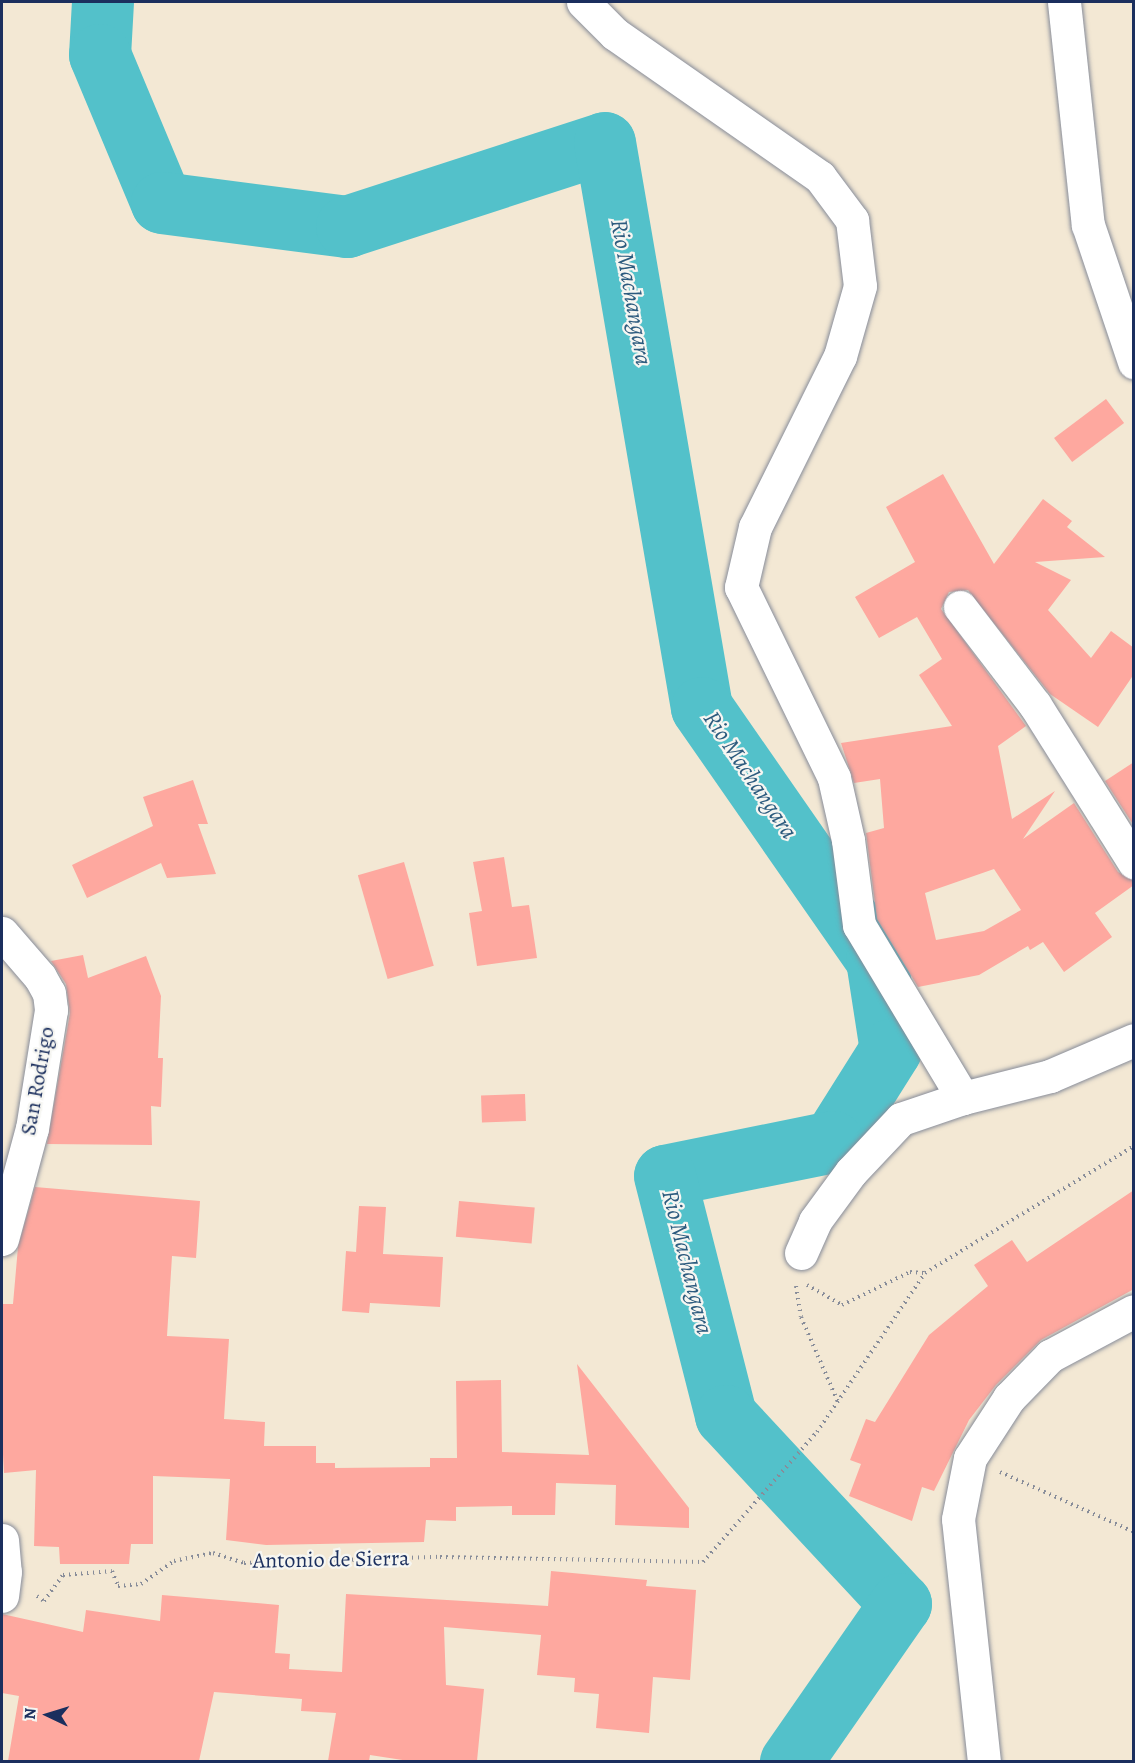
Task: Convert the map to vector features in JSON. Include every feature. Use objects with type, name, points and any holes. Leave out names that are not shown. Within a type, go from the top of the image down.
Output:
[{"type":"street","points":[[583,2],[615,34],[820,177],[852,220],[860,286],[843,346],[754,527],[741,587],[834,778],[848,840],[859,925],[963,1098]]},
{"type":"street","points":[[1064,2],[1088,225],[1134,362]]},
{"type":"street","points":[[960,607],[1035,705],[1134,862]]},
{"type":"street","name":"San Rodrigo","points":[[2,1239],[32,1128],[51,1010],[49,993],[40,977],[4,943]]},
{"type":"street","points":[[798,1263],[815,1221],[878,1139],[901,1119],[963,1098],[1050,1076],[1134,1040]]},
{"type":"street","points":[[984,1761],[958,1519],[970,1458],[1009,1398],[1050,1356],[1134,1311]]},
{"type":"street","points":[[2,1540],[3,1580]]},
{"type":"path","points":[[838,1402],[925,1274],[1134,1146]]},
{"type":"path","points":[[798,1263],[813,1291],[842,1305],[910,1272],[925,1274]]},
{"type":"path","points":[[798,1263],[801,1317],[838,1402]]},
{"type":"path","name":"Antonio de Sierra","points":[[3,1580],[44,1601],[63,1575],[112,1571],[118,1586],[141,1584],[174,1561],[213,1553],[244,1563],[440,1557],[703,1562],[817,1432],[838,1402]]},
{"type":"path","points":[[970,1458],[1134,1532]]},
{"type":"building","points":[[1106,399],[1124,423],[1072,462],[1054,438]]},
{"type":"building","points":[[943,474],[994,564],[1043,499],[1072,521],[1067,527],[1105,557],[1035,562],[1071,580],[1048,610],[1091,658],[1111,631],[1134,648],[1134,674],[1098,727],[1050,694],[968,590],[949,592],[941,609],[1026,726],[998,746],[1012,819],[1055,791],[1023,839],[1074,803],[1118,872],[1134,881],[1134,885],[1095,913],[1112,937],[1064,972],[1043,942],[1030,950],[1028,946],[979,975],[918,987],[877,919],[866,833],[884,828],[880,779],[854,783],[841,743],[952,726],[919,675],[942,659],[917,617],[879,638],[855,597],[915,562],[886,507]],"holes":[[[994,869],[1021,910],[984,931],[936,940],[925,893]]]},
{"type":"building","points":[[1134,762],[1134,826],[1105,781]]},
{"type":"building","points":[[193,780],[208,824],[198,824],[216,874],[167,878],[161,863],[87,898],[72,865],[153,826],[143,797]]},
{"type":"building","points":[[504,857],[512,907],[529,905],[537,958],[477,966],[469,913],[482,911],[473,862]]},
{"type":"building","points":[[404,862],[434,966],[388,979],[358,875]]},
{"type":"building","points":[[83,955],[88,978],[146,956],[161,996],[158,1058],[163,1058],[161,1107],[151,1106],[152,1145],[47,1144],[70,1013],[66,984],[51,961]]},
{"type":"building","points":[[525,1094],[526,1121],[482,1123],[481,1096]]},
{"type":"building","points":[[35,1187],[200,1201],[196,1258],[172,1256],[167,1336],[229,1339],[224,1419],[265,1422],[264,1446],[316,1446],[316,1463],[335,1463],[335,1468],[430,1467],[430,1458],[457,1458],[456,1381],[501,1380],[502,1452],[589,1455],[577,1364],[689,1508],[689,1528],[615,1525],[616,1485],[556,1483],[555,1515],[512,1515],[512,1506],[456,1507],[456,1521],[426,1520],[424,1542],[266,1545],[226,1540],[230,1479],[153,1476],[153,1544],[131,1544],[129,1564],[60,1564],[59,1547],[34,1546],[36,1470],[4,1473],[2,1304],[13,1304],[18,1247]]},
{"type":"building","points":[[1134,1190],[1134,1289],[1041,1340],[996,1385],[969,1420],[934,1491],[922,1487],[912,1521],[849,1496],[861,1464],[850,1460],[866,1419],[875,1422],[929,1335],[988,1286],[974,1265],[1012,1240],[1027,1262]]},
{"type":"building","points":[[459,1201],[535,1208],[532,1243],[456,1237]]},
{"type":"building","points":[[359,1206],[386,1207],[383,1254],[443,1257],[440,1307],[370,1303],[369,1313],[342,1311],[346,1251],[356,1252]]},
{"type":"building","points":[[551,1571],[647,1580],[646,1586],[696,1590],[690,1680],[653,1677],[649,1733],[596,1728],[599,1694],[574,1692],[575,1678],[537,1675],[541,1635],[444,1627],[446,1685],[484,1689],[477,1761],[409,1761],[370,1755],[369,1761],[328,1761],[336,1713],[301,1711],[302,1699],[214,1692],[199,1761],[8,1761],[19,1696],[2,1693],[2,1614],[83,1632],[86,1610],[160,1621],[162,1595],[279,1605],[275,1653],[290,1654],[289,1669],[342,1672],[346,1594],[548,1606]]},
{"type":"waterway","name":"Rio Machangara","points":[[103,2],[100,55],[162,203],[347,227],[605,143],[702,708],[877,960],[891,1050],[833,1142],[665,1176],[726,1416],[901,1604],[791,1762]]}]
